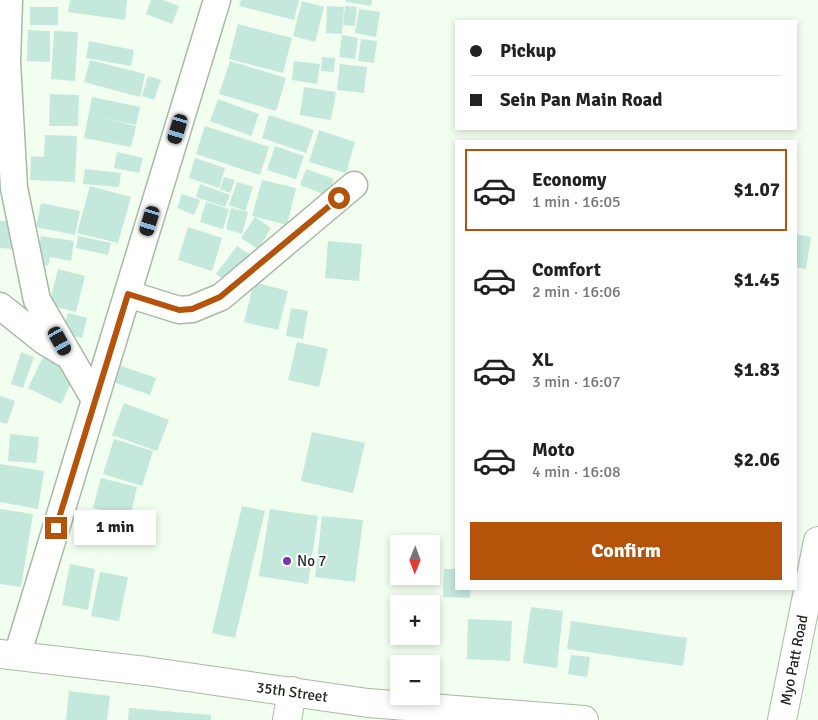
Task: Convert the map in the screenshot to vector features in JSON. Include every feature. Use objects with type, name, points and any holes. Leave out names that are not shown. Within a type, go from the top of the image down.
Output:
[{"type":"main road","name":"Myo Patt Road","points":[[782,720],[818,541]]},
{"type":"main road","name":"35th Street","points":[[8,655],[146,671],[368,703],[584,720]]},
{"type":"main road","points":[[287,720],[292,691]]},
{"type":"street","points":[[9,0],[8,72],[14,188],[37,300],[67,355],[95,400]]},
{"type":"street","points":[[8,655],[95,400],[217,0]]},
{"type":"street","points":[[128,294],[179,310],[192,309],[220,297],[354,185]]},
{"type":"street","points":[[0,306],[44,341],[67,355]]},
{"type":"building","points":[[70,0],[127,0],[125,20],[68,12]]},
{"type":"building","points":[[151,0],[163,0],[179,6],[172,24],[146,14]]},
{"type":"building","points":[[241,0],[299,0],[294,20],[239,6]]},
{"type":"building","points":[[346,0],[372,0],[371,6],[346,2]]},
{"type":"building","points":[[302,1],[324,7],[315,42],[293,36]]},
{"type":"building","points":[[327,6],[344,7],[342,34],[326,33]]},
{"type":"building","points":[[345,6],[357,7],[355,26],[343,25]]},
{"type":"building","points":[[30,7],[58,7],[58,25],[30,25]]},
{"type":"building","points":[[359,9],[380,12],[376,37],[355,33]]},
{"type":"building","points":[[238,24],[292,38],[283,73],[229,59]]},
{"type":"building","points":[[28,30],[50,31],[50,62],[27,61]]},
{"type":"building","points":[[54,31],[78,32],[75,81],[51,79]]},
{"type":"building","points":[[342,35],[358,38],[355,59],[339,57]]},
{"type":"building","points":[[361,39],[377,41],[374,63],[358,61]]},
{"type":"building","points":[[89,41],[134,50],[131,66],[86,58]]},
{"type":"building","points":[[322,57],[335,58],[334,72],[321,71]]},
{"type":"building","points":[[90,60],[145,74],[140,97],[84,82]]},
{"type":"building","points":[[230,61],[286,78],[276,111],[219,94]]},
{"type":"building","points":[[294,61],[320,64],[317,84],[292,80]]},
{"type":"building","points":[[340,64],[367,67],[364,93],[337,90]]},
{"type":"building","points":[[148,76],[161,80],[154,100],[142,96]]},
{"type":"building","points":[[304,87],[336,92],[331,120],[300,115]]},
{"type":"building","points":[[50,94],[79,95],[78,126],[49,126]]},
{"type":"building","points":[[92,97],[140,107],[136,125],[104,118],[136,126],[131,147],[84,138]]},
{"type":"building","points":[[218,99],[259,114],[251,136],[210,121]]},
{"type":"building","points":[[269,115],[314,130],[306,153],[262,138]]},
{"type":"building","points":[[205,126],[269,147],[260,175],[196,154]]},
{"type":"building","points":[[319,130],[355,142],[346,173],[309,162]]},
{"type":"building","points":[[45,135],[77,136],[75,182],[30,180],[31,156],[44,157]]},
{"type":"building","points":[[275,146],[304,156],[296,179],[267,170]]},
{"type":"building","points":[[117,152],[143,158],[139,173],[114,168]]},
{"type":"building","points":[[195,158],[225,168],[219,188],[189,178]]},
{"type":"building","points":[[85,169],[121,173],[119,187],[83,184]]},
{"type":"building","points":[[306,169],[334,179],[328,196],[300,185]]},
{"type":"building","points":[[224,177],[235,180],[230,193],[220,189]]},
{"type":"building","points":[[262,180],[296,188],[287,225],[252,216]]},
{"type":"building","points":[[237,182],[253,187],[245,211],[229,205]]},
{"type":"building","points":[[200,184],[230,195],[225,207],[196,197]]},
{"type":"building","points":[[90,186],[131,197],[118,243],[77,233]]},
{"type":"building","points":[[182,194],[200,200],[194,215],[177,208]]},
{"type":"building","points":[[206,202],[229,209],[223,229],[200,222]]},
{"type":"building","points":[[41,203],[80,211],[75,235],[36,227]]},
{"type":"building","points":[[231,208],[248,212],[242,234],[226,229]]},
{"type":"building","points":[[255,217],[271,228],[258,249],[241,238]]},
{"type":"building","points":[[0,221],[15,221],[15,249],[0,248]]},
{"type":"building","points":[[188,227],[222,238],[212,271],[178,260]]},
{"type":"building","points":[[797,234],[811,237],[806,269],[797,267]]},
{"type":"building","points":[[41,236],[74,241],[71,261],[50,257],[48,266],[36,263]]},
{"type":"building","points":[[78,236],[111,243],[108,255],[76,248]]},
{"type":"building","points":[[328,241],[362,244],[359,281],[325,278]]},
{"type":"building","points":[[237,246],[251,255],[230,284],[216,274]]},
{"type":"building","points":[[58,269],[85,276],[76,312],[49,305]]},
{"type":"building","points":[[254,282],[288,291],[278,330],[244,322]]},
{"type":"building","points":[[291,308],[308,311],[303,339],[286,336]]},
{"type":"building","points":[[68,313],[87,318],[82,338],[63,333]]},
{"type":"building","points":[[297,342],[328,349],[319,387],[288,380]]},
{"type":"building","points":[[21,352],[34,357],[23,388],[11,384]]},
{"type":"building","points":[[43,357],[76,373],[61,404],[28,388]]},
{"type":"building","points":[[113,363],[156,378],[150,395],[108,380]]},
{"type":"building","points":[[0,396],[15,401],[7,424],[0,422]]},
{"type":"building","points":[[124,403],[169,420],[157,451],[112,435]]},
{"type":"building","points":[[312,432],[365,443],[353,493],[301,481]]},
{"type":"building","points":[[10,434],[39,437],[36,463],[8,461]]},
{"type":"building","points":[[114,439],[153,451],[142,486],[103,474]]},
{"type":"building","points":[[0,464],[44,471],[38,509],[0,502]]},
{"type":"building","points":[[101,478],[137,487],[130,517],[93,508]]},
{"type":"building","points":[[242,506],[265,511],[235,638],[212,633]]},
{"type":"building","points":[[0,509],[33,514],[21,587],[0,584]]},
{"type":"building","points":[[270,509],[318,516],[308,584],[259,576]]},
{"type":"building","points":[[322,516],[363,520],[355,582],[315,577]]},
{"type":"building","points":[[70,564],[95,569],[88,610],[62,605]]},
{"type":"building","points":[[444,569],[455,569],[455,590],[471,590],[470,598],[443,597]]},
{"type":"building","points":[[100,572],[128,577],[119,621],[91,616]]},
{"type":"building","points":[[531,607],[563,611],[557,668],[523,663]]},
{"type":"building","points":[[468,619],[512,621],[510,661],[467,659]]},
{"type":"building","points":[[571,621],[687,638],[683,666],[567,649]]},
{"type":"building","points":[[571,655],[590,657],[587,677],[568,674]]},
{"type":"building","points":[[69,691],[110,696],[107,720],[66,720]]},
{"type":"building","points":[[129,708],[211,715],[211,720],[128,720]]},
{"type":"place","name":"No 7","points":[[287,561]]},
{"type":"route","points":[[56,528],[128,294],[179,310],[192,309],[220,297],[339,198]]}]
